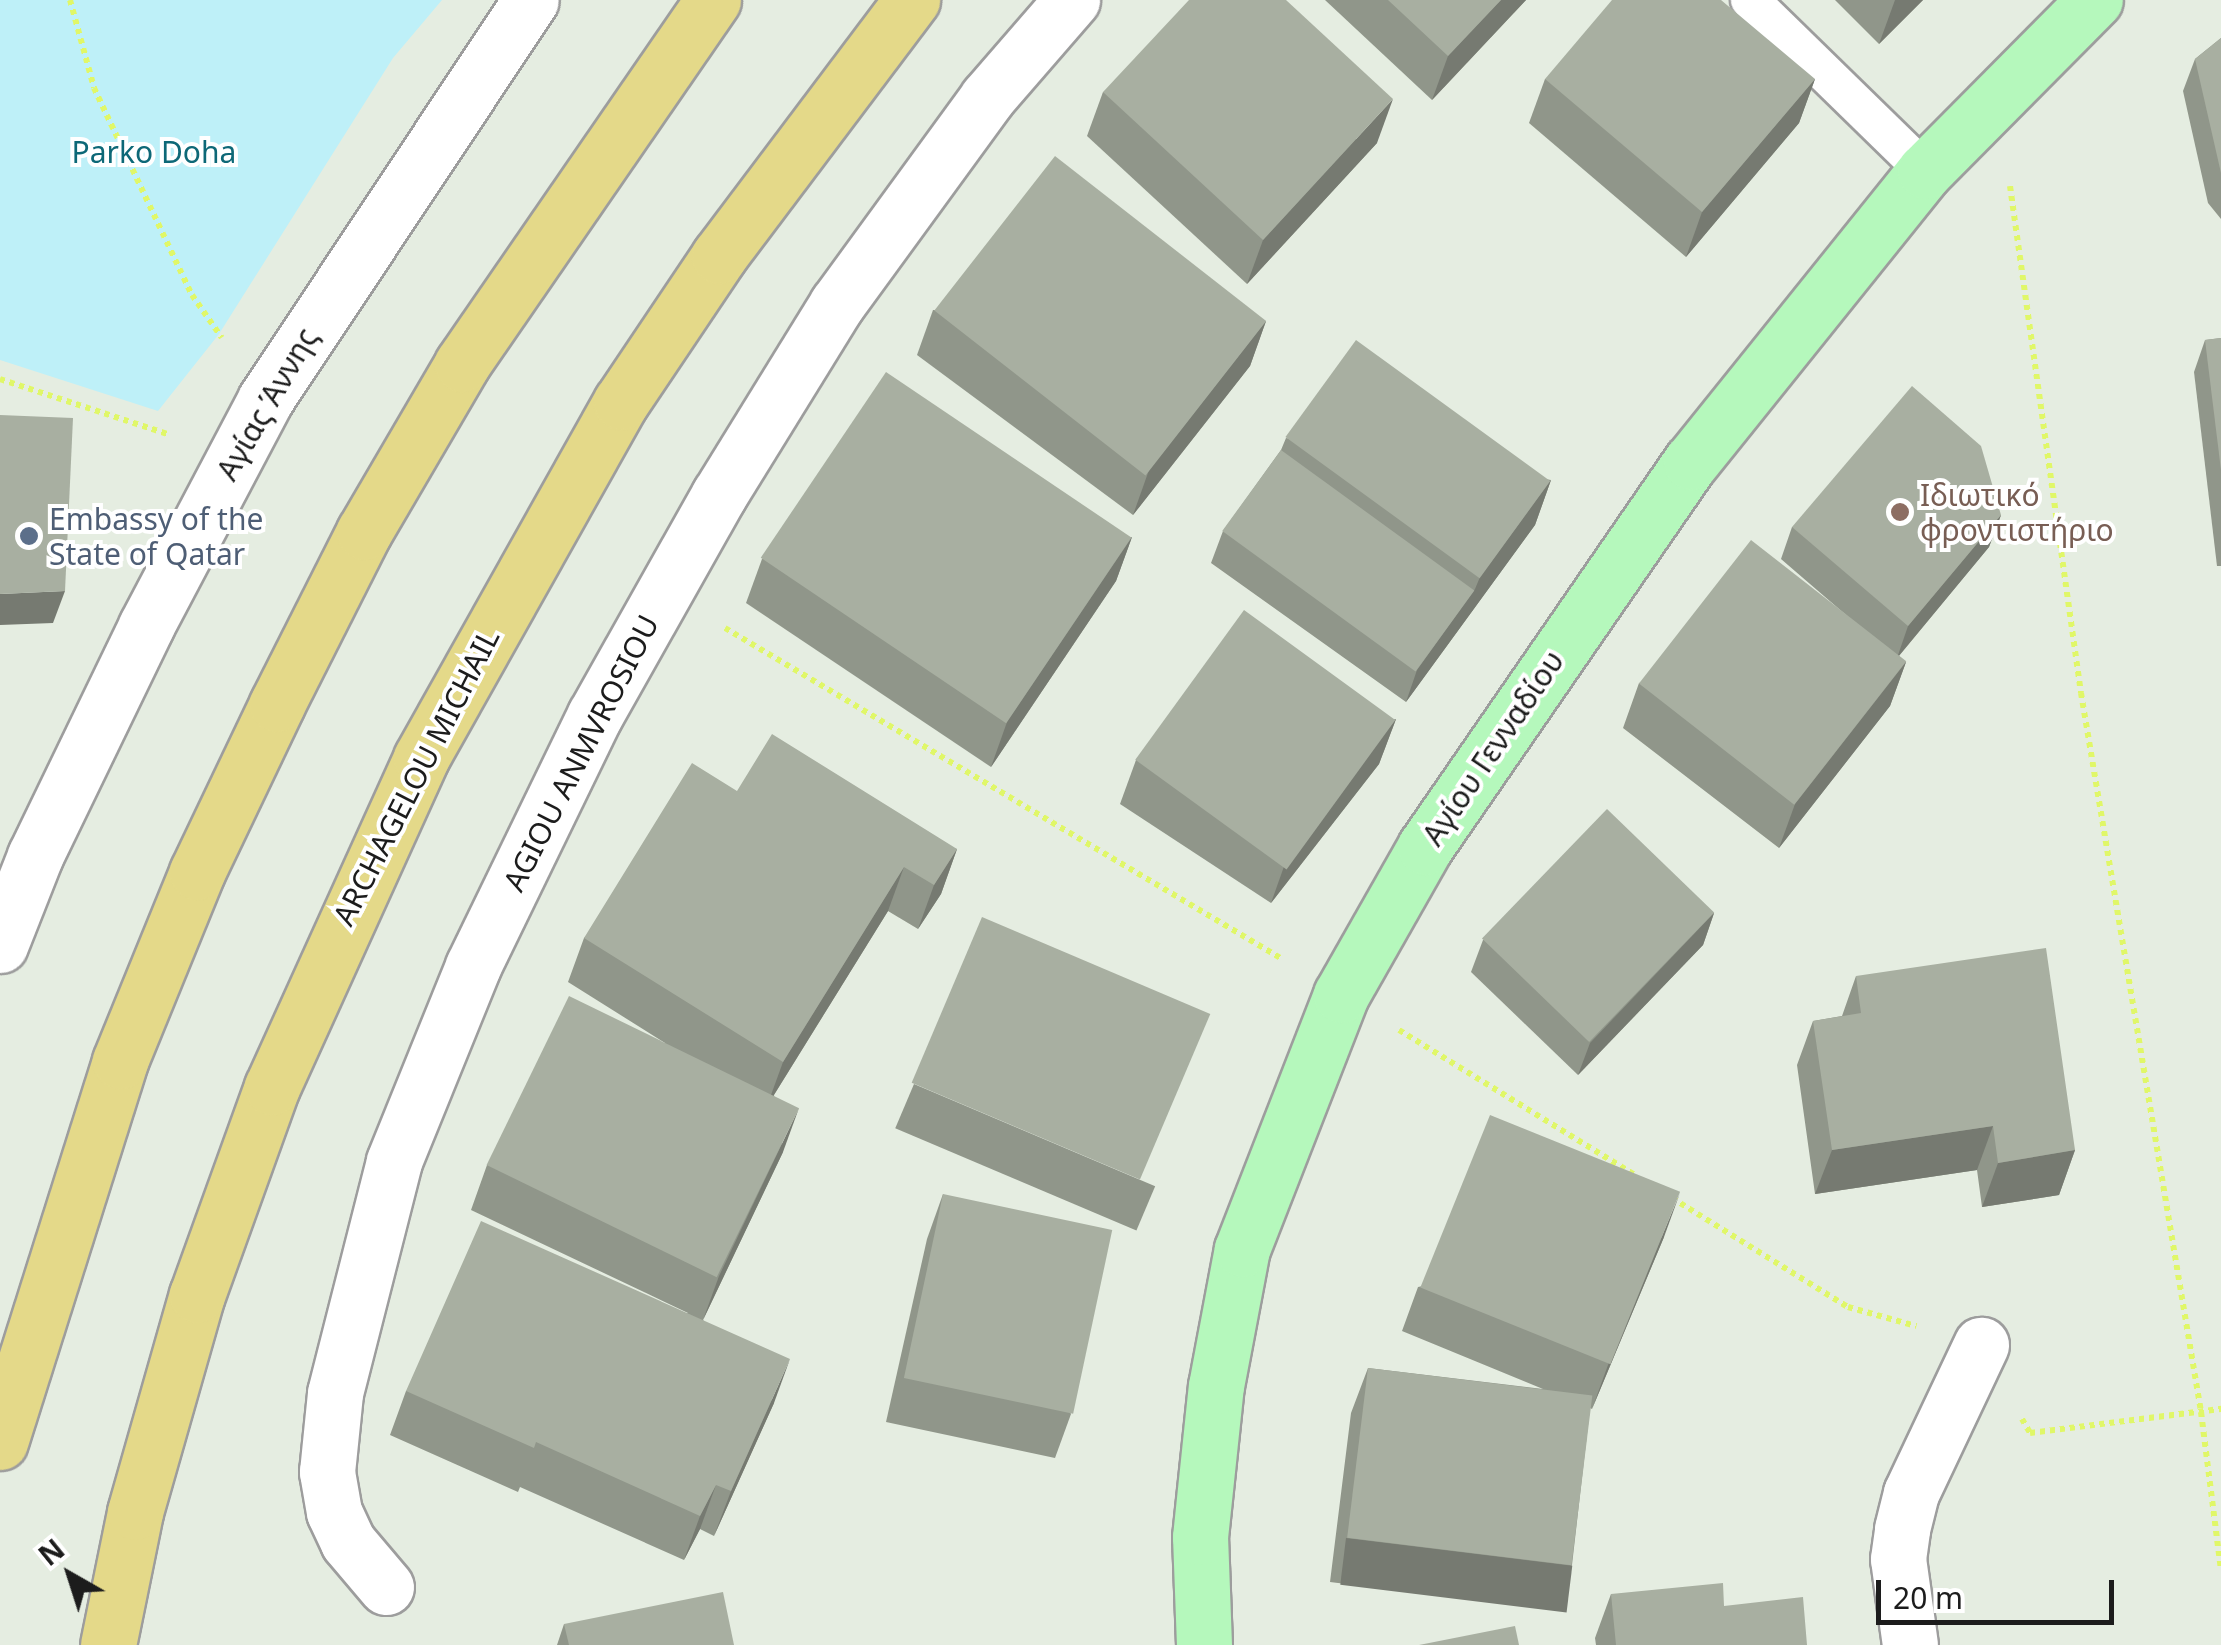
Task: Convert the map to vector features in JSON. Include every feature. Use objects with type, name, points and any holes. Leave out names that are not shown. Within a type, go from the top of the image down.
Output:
[{"type":"highway","points":[[0,1442],[120,1061],[196,872],[277,704],[364,532],[462,364],[713,0]]},
{"type":"highway","name":"ARCHAGELOU MICHAIL","points":[[108,1645],[135,1512],[197,1295],[272,1087],[421,758],[620,402],[741,226],[912,0]]},
{"type":"street","name":"Αγίας Άννης","points":[[0,944],[35,856],[137,643],[265,400],[531,0]]},
{"type":"street","name":"AGIOU ANMVROSIOU","points":[[386,1587],[348,1542],[327,1472],[335,1393],[363,1267],[394,1161],[473,966],[595,715],[664,592],[838,304],[988,98],[1072,0]]},
{"type":"street","name":"Αγίου Γενναδίου","points":[[1204,1645],[1200,1537],[1216,1386],[1242,1249],[1341,994],[1425,847],[1691,462],[1925,171],[2095,0]]},
{"type":"street","points":[[1910,1645],[1898,1559],[1902,1529],[1911,1492],[1980,1345]]},
{"type":"lane","points":[[1750,0],[1925,171]]},
{"type":"path","points":[[70,0],[94,88],[192,295],[265,400]]},
{"type":"path","points":[[1998,96],[2081,693],[2201,1412],[2221,1571]]},
{"type":"path","points":[[0,379],[235,456]]},
{"type":"path","points":[[664,592],[1341,994],[1645,1182]]},
{"type":"path","points":[[1662,1192],[1848,1307],[1980,1345]]},
{"type":"path","points":[[2030,1434],[2221,1409]]},
{"type":"green space","name":"Parko Doha","points":[[0,0],[442,0],[393,58],[219,334],[158,411],[0,360]]},
{"type":"building","points":[[1189,0],[1286,0],[1393,99],[1263,240],[1103,92]]},
{"type":"building","points":[[1388,0],[1501,0],[1448,56]]},
{"type":"building","points":[[1612,0],[1721,0],[1815,79],[1702,212],[1545,79]]},
{"type":"building","points":[[2221,38],[2221,173],[2195,59]]},
{"type":"building","points":[[1055,156],[1266,321],[1146,475],[934,310]]},
{"type":"building","points":[[2221,338],[2221,470],[2205,340]]},
{"type":"building","points":[[1356,340],[1550,481],[1480,578],[1285,437]]},
{"type":"building","points":[[886,372],[1131,538],[1006,723],[761,558]]},
{"type":"building","name":"Ιδιωτικό φροντιστήριο","points":[[1912,386],[1981,446],[2001,515],[1908,626],[1792,527]]},
{"type":"building","name":"Embassy of the State of Qatar","points":[[0,415],[73,418],[65,591],[0,594]]},
{"type":"building","points":[[1281,450],[1474,590],[1416,671],[1222,531]]},
{"type":"building","points":[[1751,540],[1906,661],[1794,805],[1639,683]]},
{"type":"building","points":[[1244,610],[1395,720],[1287,870],[1135,760]]},
{"type":"building","points":[[772,734],[957,849],[934,885],[904,867],[783,1062],[584,938],[692,763],[737,791]]},
{"type":"building","points":[[1607,809],[1714,913],[1589,1042],[1482,938]]},
{"type":"building","points":[[982,917],[1210,1014],[1140,1180],[912,1083]]},
{"type":"building","points":[[2046,948],[2075,1150],[1998,1163],[1993,1126],[1832,1150],[1813,1021],[1861,1013],[1856,976]]},
{"type":"building","points":[[569,996],[799,1108],[717,1277],[487,1165]]},
{"type":"building","points":[[1490,1115],[1680,1192],[1610,1364],[1420,1287]]},
{"type":"building","points":[[943,1194],[1112,1230],[1073,1414],[904,1378]]},
{"type":"building","points":[[481,1221],[790,1359],[731,1491],[716,1485],[700,1516],[536,1442],[534,1448],[406,1391]]},
{"type":"building","points":[[1368,1368],[1592,1396],[1571,1565],[1347,1538]]},
{"type":"building","points":[[1723,1583],[1724,1606],[1803,1597],[1807,1645],[1616,1645],[1611,1594]]},
{"type":"building","points":[[723,1592],[734,1645],[569,1645],[564,1624]]},
{"type":"building","points":[[1515,1626],[1519,1645],[1419,1645]]},
{"type":"place","name":"Ιδιωτικό φροντιστήριο","points":[[1900,512]]},
{"type":"place","name":"Embassy of the State of Qatar","points":[[29,536]]}]
